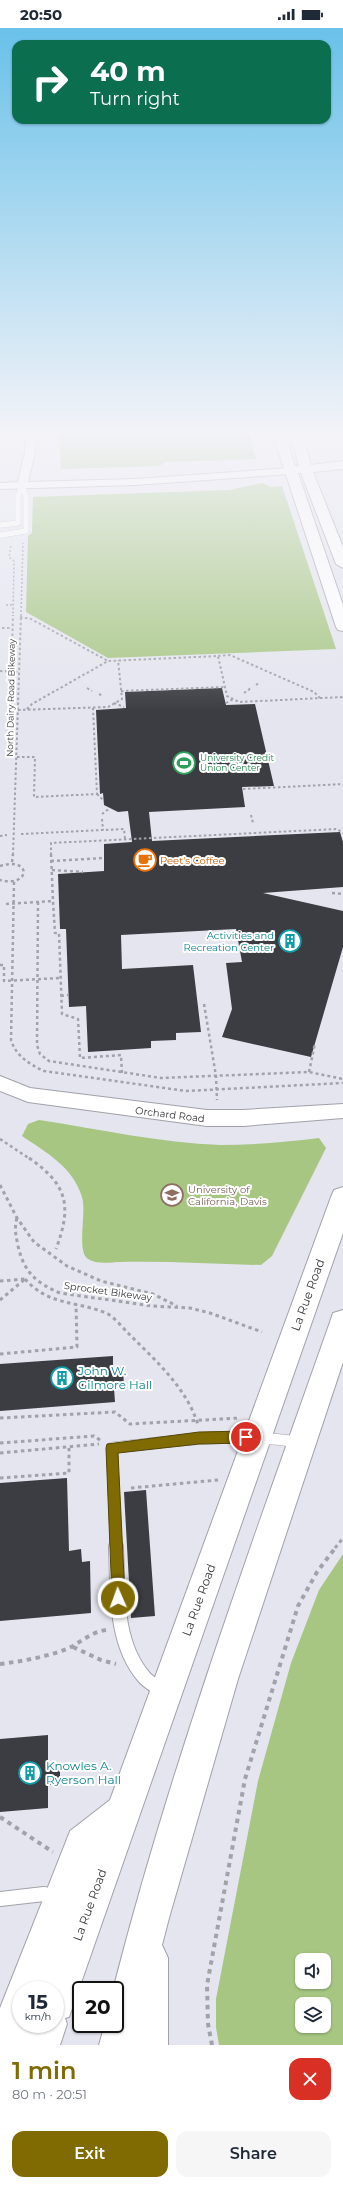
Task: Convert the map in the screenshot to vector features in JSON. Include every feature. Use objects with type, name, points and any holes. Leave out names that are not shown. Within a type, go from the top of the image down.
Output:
[{"type":"main road","points":[[308,523],[343,627]]},
{"type":"main road","points":[[327,523],[343,564]]},
{"type":"main road","name":"La Rue Road","points":[[63,1981],[122,1812],[166,1693],[249,1427],[343,1197]]},
{"type":"main road","points":[[119,2045],[150,1918],[221,1679],[343,1322]]},
{"type":"main road","points":[[30,1981],[83,1844],[122,1812]]},
{"type":"main road","points":[[148,2045],[150,1918]]},
{"type":"main road","points":[[6,2045],[12,2029]]},
{"type":"main road","points":[[40,2045],[45,2033]]},
{"type":"street","name":"Orchard Road","points":[[0,1083],[36,1096],[207,1118],[243,1118],[343,1111]]},
{"type":"lane","points":[[3,534],[23,533],[26,531],[26,523]]},
{"type":"lane","points":[[166,1693],[144,1677],[126,1646],[120,1628],[112,1448],[199,1438],[249,1427],[302,1443]]},
{"type":"lane","points":[[0,1898],[44,1894],[61,1900]]},
{"type":"path","points":[[3,534],[11,541],[9,557]]},
{"type":"path","name":"North Dairy Road Bikeway","points":[[12,862],[14,853],[23,537]]},
{"type":"path","points":[[5,553],[14,561],[14,605],[11,614],[14,622],[12,628],[12,651]]},
{"type":"path","points":[[6,605],[14,605]]},
{"type":"path","points":[[20,617],[31,619],[108,661]]},
{"type":"path","points":[[2,628],[12,628]]},
{"type":"path","points":[[27,709],[108,661],[230,655],[314,692],[320,698]]},
{"type":"path","points":[[218,656],[227,696],[239,702],[343,697]]},
{"type":"path","points":[[18,710],[108,707],[122,699],[118,660]]},
{"type":"path","points":[[0,671],[19,672]]},
{"type":"path","points":[[256,685],[260,682]]},
{"type":"path","points":[[121,691],[225,687]]},
{"type":"path","points":[[86,688],[92,691]]},
{"type":"path","points":[[244,693],[251,688]]},
{"type":"path","points":[[99,694],[104,696]]},
{"type":"path","points":[[226,703],[233,699]]},
{"type":"path","points":[[114,703],[124,707]]},
{"type":"path","points":[[93,708],[97,794],[103,800]]},
{"type":"path","points":[[16,757],[35,757],[34,797],[97,794]]},
{"type":"path","points":[[243,789],[343,784]]},
{"type":"path","points":[[102,814],[110,808]]},
{"type":"path","points":[[251,815],[252,823]]},
{"type":"path","points":[[102,819],[103,830]]},
{"type":"path","points":[[21,834],[124,829],[125,839]]},
{"type":"path","points":[[121,1056],[80,1058],[78,1019],[62,1014],[60,996],[59,933],[55,933],[51,843],[337,829],[343,832]]},
{"type":"path","points":[[0,836],[7,835]]},
{"type":"path","points":[[51,861],[104,858]]},
{"type":"path","points":[[0,866],[12,862],[21,865],[25,871],[22,878],[14,882],[0,880]]},
{"type":"path","points":[[52,870],[83,872]]},
{"type":"path","points":[[14,882],[11,1040],[13,1047],[20,1056],[31,1065],[58,1074],[186,1091],[343,1083]]},
{"type":"path","points":[[332,893],[343,894]]},
{"type":"path","points":[[6,904],[53,901]]},
{"type":"path","points":[[38,902],[37,1045],[38,1051],[42,1058],[61,1066],[174,1078],[309,1072],[343,1079]]},
{"type":"path","points":[[54,911],[59,910]]},
{"type":"path","points":[[0,965],[4,965],[4,981],[60,978]]},
{"type":"path","points":[[60,996],[68,995]]},
{"type":"path","points":[[204,1004],[218,1090],[217,1102],[207,1118]]},
{"type":"path","points":[[309,1072],[315,1043]]},
{"type":"path","points":[[120,1050],[122,1073]]},
{"type":"path","points":[[0,1139],[43,1168],[61,1190],[66,1204],[67,1221],[56,1249]]},
{"type":"path","name":"Sprocket Bikeway","points":[[0,1185],[17,1218],[34,1242],[67,1266],[101,1282],[153,1294],[178,1306]]},
{"type":"path","name":"Sprocket Bikeway","points":[[17,1218],[14,1227],[23,1266],[30,1276],[49,1289],[60,1293],[152,1306],[178,1306],[210,1313],[262,1332]]},
{"type":"path","points":[[0,1281],[25,1279]]},
{"type":"path","points":[[0,1300],[25,1279]]},
{"type":"path","points":[[25,1279],[32,1289],[42,1296],[59,1302],[76,1304],[99,1310],[110,1315],[175,1385],[188,1403],[197,1420],[199,1438]]},
{"type":"path","points":[[0,1354],[77,1347],[76,1304]]},
{"type":"path","points":[[0,1418],[114,1412],[130,1424],[197,1420],[249,1427]]},
{"type":"path","points":[[0,1443],[94,1436],[104,1444],[0,1453]]},
{"type":"path","points":[[0,1478],[69,1473],[69,1448]]},
{"type":"path","points":[[131,1488],[218,1480]]},
{"type":"path","points":[[212,2045],[208,2024],[207,1985],[245,1779],[298,1606],[317,1572],[343,1538]]},
{"type":"path","points":[[0,1664],[22,1661],[72,1646],[99,1630],[120,1628]]},
{"type":"path","points":[[72,1646],[89,1652],[109,1664],[116,1664]]},
{"type":"path","points":[[0,1817],[60,1856]]},
{"type":"green space","points":[[32,523],[294,523],[336,649],[108,658],[26,612],[28,536],[32,533]]},
{"type":"green space","points":[[39,1120],[152,1139],[198,1144],[246,1144],[319,1138],[326,1148],[272,1256],[261,1265],[156,1262],[100,1263],[88,1259],[83,1248],[83,1204],[78,1186],[66,1169],[41,1148],[22,1136],[28,1124]]},
{"type":"green space","points":[[343,1554],[343,2045],[219,2045],[216,2027],[216,1999],[258,1781],[291,1663],[319,1590]]},
{"type":"building","name":"Activities and Recreation Center","points":[[222,688],[226,705],[255,704],[274,786],[242,787],[245,807],[149,812],[152,841],[340,832],[343,842],[343,887],[263,893],[343,911],[343,947],[311,1057],[222,1037],[232,1009],[226,963],[242,962],[236,929],[121,935],[122,969],[193,965],[201,1032],[176,1033],[176,1040],[151,1041],[151,1048],[88,1052],[86,1006],[69,1007],[66,929],[60,929],[58,874],[104,871],[104,844],[132,842],[128,811],[118,812],[104,805],[103,793],[100,794],[96,710],[126,708],[125,692]]},
{"type":"building","name":"John W. Gilmore Hall","points":[[113,1356],[113,1368],[123,1367],[124,1388],[114,1388],[115,1402],[0,1411],[0,1364]]},
{"type":"building","points":[[67,1478],[69,1551],[81,1549],[82,1562],[90,1561],[91,1613],[0,1621],[0,1483]]},
{"type":"building","points":[[146,1490],[155,1616],[131,1618],[124,1492]]},
{"type":"building","name":"Knowles A. Ryerson Hall","points":[[48,1735],[48,1763],[60,1762],[60,1784],[48,1785],[48,1808],[0,1812],[0,1739]]},
{"type":"place","name":"University Credit Union Center","points":[[184,763]]},
{"type":"place","name":"Peet's Coffee","points":[[145,860]]},
{"type":"place","name":"Activities and Recreation Center","points":[[290,941]]},
{"type":"place","name":"University of California, Davis","points":[[172,1195]]},
{"type":"place","name":"John W. Gilmore Hall","points":[[62,1378]]},
{"type":"place","name":"Knowles A. Ryerson Hall","points":[[30,1773]]},
{"type":"route","points":[[118,1598],[112,1448],[199,1438],[246,1437]]}]
